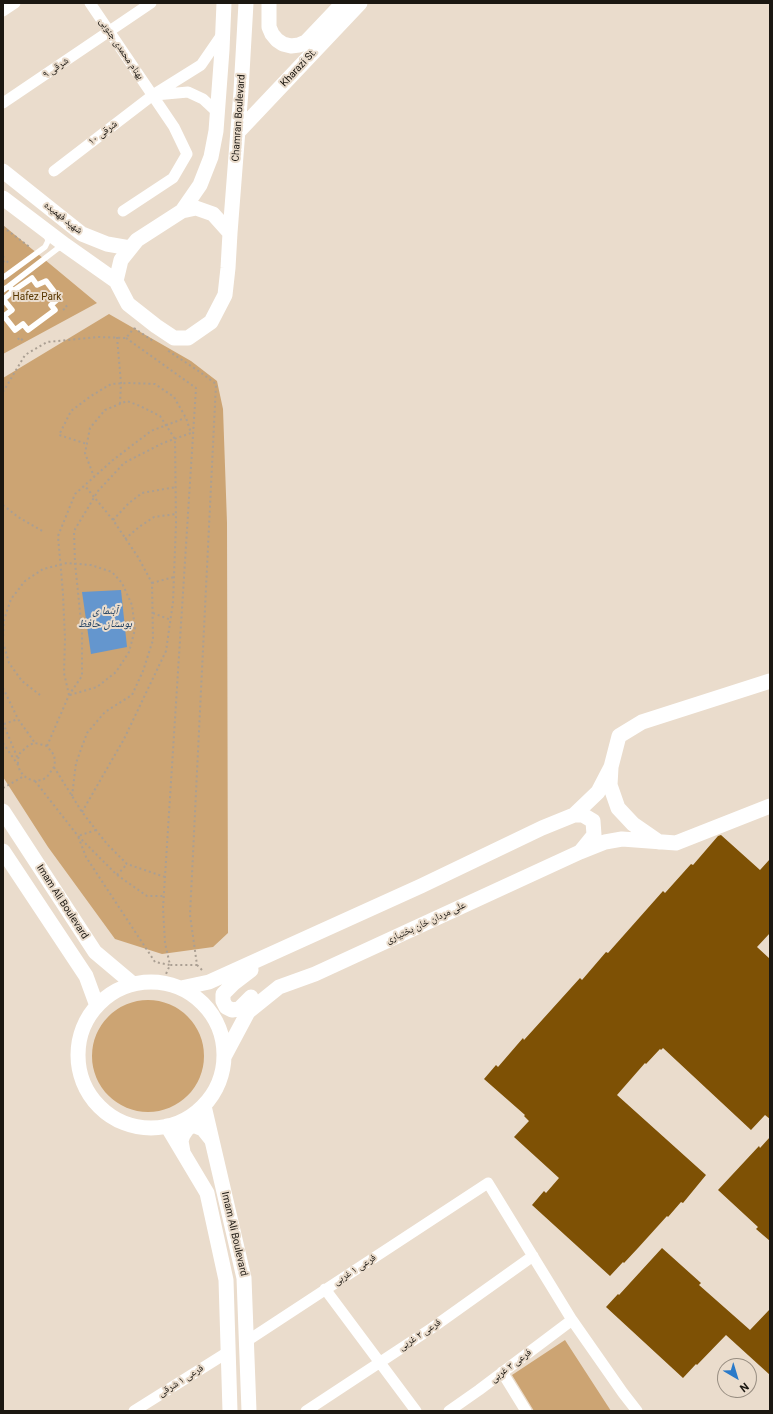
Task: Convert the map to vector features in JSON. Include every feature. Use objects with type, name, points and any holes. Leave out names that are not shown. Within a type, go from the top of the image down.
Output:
[{"type":"main road","points":[[182,211],[200,184],[211,157],[216,131],[224,3]]},
{"type":"main road","name":"Chamran Boulevard","points":[[230,233],[246,3]]},
{"type":"main road","points":[[244,24],[256,3]]},
{"type":"main road","name":"Kharazi St.","points":[[269,3],[269,27],[272,34],[277,40],[291,46],[306,42],[342,3]]},
{"type":"main road","name":"Kharazi St.","points":[[238,132],[360,3]]},
{"type":"main road","name":"شهید فهمیده","points":[[3,170],[82,234],[107,244],[130,248]]},
{"type":"main road","name":"شهید فهمیده","points":[[3,198],[116,281]]},
{"type":"main road","points":[[196,208],[213,214],[230,233],[225,295],[211,322],[188,338],[174,338],[128,304],[116,281],[121,260],[137,240],[182,211],[196,208]]},
{"type":"main road","points":[[659,842],[633,824],[618,808],[610,785],[611,767],[619,736],[642,722],[770,681]]},
{"type":"main road","points":[[181,988],[209,982],[421,886],[542,828],[574,815],[598,792],[611,767]]},
{"type":"main road","name":"علی مردان خان بختیاری","points":[[224,1057],[248,1012],[279,987],[315,974],[580,852],[605,842],[622,839],[676,842],[770,806]]},
{"type":"main road","name":"Imam Ali Boulevard","points":[[3,811],[94,952],[133,984]]},
{"type":"main road","points":[[574,815],[583,815],[593,820],[594,835],[580,852]]},
{"type":"main road","name":"Imam Ali Boulevard","points":[[3,851],[86,976],[97,1006]]},
{"type":"main road","points":[[277,952],[234,983],[223,994],[223,1001],[226,1007],[232,1010],[239,1009],[254,994],[268,984],[286,980],[292,982]]},
{"type":"main road","points":[[86,976],[99,988],[105,989],[111,987],[115,982],[115,974],[112,966]]},
{"type":"main road","points":[[158,981],[181,988],[200,1000],[214,1016],[222,1037],[224,1057],[221,1076],[212,1095],[204,1106],[184,1120],[167,1126],[143,1127],[120,1121],[100,1108],[86,1089],[79,1066],[79,1042],[87,1020],[97,1006],[116,990],[133,984],[158,981]]},
{"type":"main road","name":"Imam Ali Boulevard","points":[[204,1106],[244,1278],[249,1411]]},
{"type":"main road","points":[[183,1152],[181,1141],[183,1135],[187,1129],[193,1125],[203,1129],[212,1139]]},
{"type":"main road","name":"Imam Ali Boulevard","points":[[167,1126],[207,1192],[226,1280],[230,1411]]},
{"type":"street","points":[[3,11],[15,3]]},
{"type":"street","name":"بهنام محمدی جنوبی","points":[[90,3],[174,127],[187,154],[173,178],[123,211]]},
{"type":"street","name":"۹ شرقی","points":[[3,103],[151,3]]},
{"type":"street","name":"۱۰ شرقی","points":[[54,171],[153,95],[200,65],[223,33]]},
{"type":"street","points":[[153,95],[188,92],[203,99],[217,112]]},
{"type":"street","name":"فرعی ۱ غربی","points":[[247,1341],[488,1183],[533,1256]]},
{"type":"street","points":[[533,1256],[572,1320],[622,1393],[637,1411]]},
{"type":"street","name":"فرعی ۲ غربی","points":[[306,1411],[432,1328],[533,1256]]},
{"type":"street","points":[[325,1290],[416,1411]]},
{"type":"street","name":"فرعی ۳ غربی","points":[[448,1411],[572,1320]]},
{"type":"street","name":"فرعی ۱ شرقی","points":[[134,1411],[228,1352]]},
{"type":"street","points":[[502,1372],[526,1411]]},
{"type":"lane","points":[[3,277],[45,247],[48,241],[45,230]]},
{"type":"lane","points":[[3,290],[56,249],[62,246],[70,248]]},
{"type":"lane","points":[[32,278],[37,285],[46,281],[59,298],[51,304],[55,310],[28,330],[23,324],[15,330],[4,316],[12,310],[3,299],[32,278]]},
{"type":"lane","points":[[9,286],[13,292]]},
{"type":"path","points":[[3,227],[34,251]]},
{"type":"path","points":[[3,256],[6,260]]},
{"type":"path","points":[[126,338],[144,316]]},
{"type":"path","points":[[134,328],[154,341]]},
{"type":"path","points":[[3,392],[25,355],[47,342],[98,337],[126,338],[196,388],[163,908],[165,943],[170,965],[162,983]]},
{"type":"path","points":[[117,337],[121,383],[120,404]]},
{"type":"path","points":[[78,836],[86,857],[155,962],[170,965],[197,965],[190,915],[216,384],[167,350]]},
{"type":"path","points":[[47,746],[70,695],[82,676],[82,631],[74,564],[74,531],[94,496],[124,463],[163,443],[191,433],[186,418],[174,397],[155,384],[111,384],[91,396],[71,411],[59,435],[87,444]]},
{"type":"path","points":[[82,812],[124,739],[154,679],[166,651],[171,620],[174,577],[176,438],[160,416],[140,406],[127,401],[105,410],[90,428],[85,453],[94,477]]},
{"type":"path","points":[[70,695],[64,672],[65,640],[63,594],[59,565],[58,536],[75,494],[113,460],[152,431],[186,418]]},
{"type":"path","points":[[72,796],[76,763],[87,733],[105,712],[132,695],[143,672],[153,640],[152,583],[138,557],[125,538],[94,496],[84,486]]},
{"type":"path","points":[[112,520],[129,503],[142,493],[176,487]]},
{"type":"path","points":[[3,505],[18,518],[44,532]]},
{"type":"path","points":[[125,538],[154,517],[176,514]]},
{"type":"path","points":[[40,695],[22,681],[9,663],[3,641],[4,620],[11,599],[25,581],[44,569],[67,563],[91,565],[112,572],[122,583],[132,605],[135,629],[129,652],[116,672],[97,687],[70,695]]},
{"type":"path","points":[[152,583],[174,577]]},
{"type":"path","points":[[153,613],[171,620]]},
{"type":"path","points":[[3,688],[18,719],[35,743]]},
{"type":"path","points":[[18,719],[3,723],[18,758]]},
{"type":"path","points":[[3,743],[24,776],[35,781],[48,777],[54,767],[54,755],[47,746],[35,743],[24,748],[20,752],[18,765]]},
{"type":"path","points":[[54,767],[82,812],[107,844],[127,864],[165,877]]},
{"type":"path","points":[[3,788],[24,776]]},
{"type":"path","points":[[35,781],[78,836],[117,875],[148,896],[164,896]]},
{"type":"path","points":[[78,836],[96,830]]},
{"type":"path","points":[[117,875],[127,864]]},
{"type":"green space","name":"Hafez Park","points":[[3,225],[97,303],[3,354]]},
{"type":"green space","points":[[109,314],[191,361],[217,381],[223,409],[227,523],[228,933],[213,947],[162,954],[115,939],[48,847],[3,777],[3,378]]},
{"type":"green space","points":[[148,1000],[170,1004],[188,1016],[200,1034],[204,1056],[200,1078],[188,1096],[170,1108],[148,1112],[126,1108],[108,1096],[96,1078],[92,1056],[96,1034],[108,1016],[126,1004]]},
{"type":"green space","points":[[565,1340],[611,1411],[534,1411],[512,1375]]},
{"type":"water","name":"آبنما ی بوستان حافظ","points":[[121,590],[127,647],[91,654],[82,592]]},
{"type":"building","points":[[721,835],[760,870],[770,859],[770,933],[757,947],[770,959],[770,1119],[765,1115],[751,1130],[663,1048],[661,1050],[660,1049],[646,1064],[645,1063],[617,1095],[706,1175],[683,1203],[681,1202],[668,1217],[667,1216],[610,1276],[532,1205],[544,1191],[546,1193],[559,1178],[514,1137],[529,1121],[524,1116],[525,1115],[484,1079],[496,1065],[498,1067],[523,1038],[524,1040],[580,978],[582,980],[606,952],[608,953],[663,891],[665,893],[691,864],[693,865],[718,836]]},
{"type":"building","points":[[770,1137],[770,1241],[756,1229],[758,1227],[718,1190],[759,1146],[760,1148]]},
{"type":"building","points":[[662,1248],[701,1283],[699,1285],[750,1330],[770,1309],[770,1375],[757,1363],[757,1358],[751,1358],[726,1335],[683,1378],[606,1307],[618,1294],[619,1295]]}]
